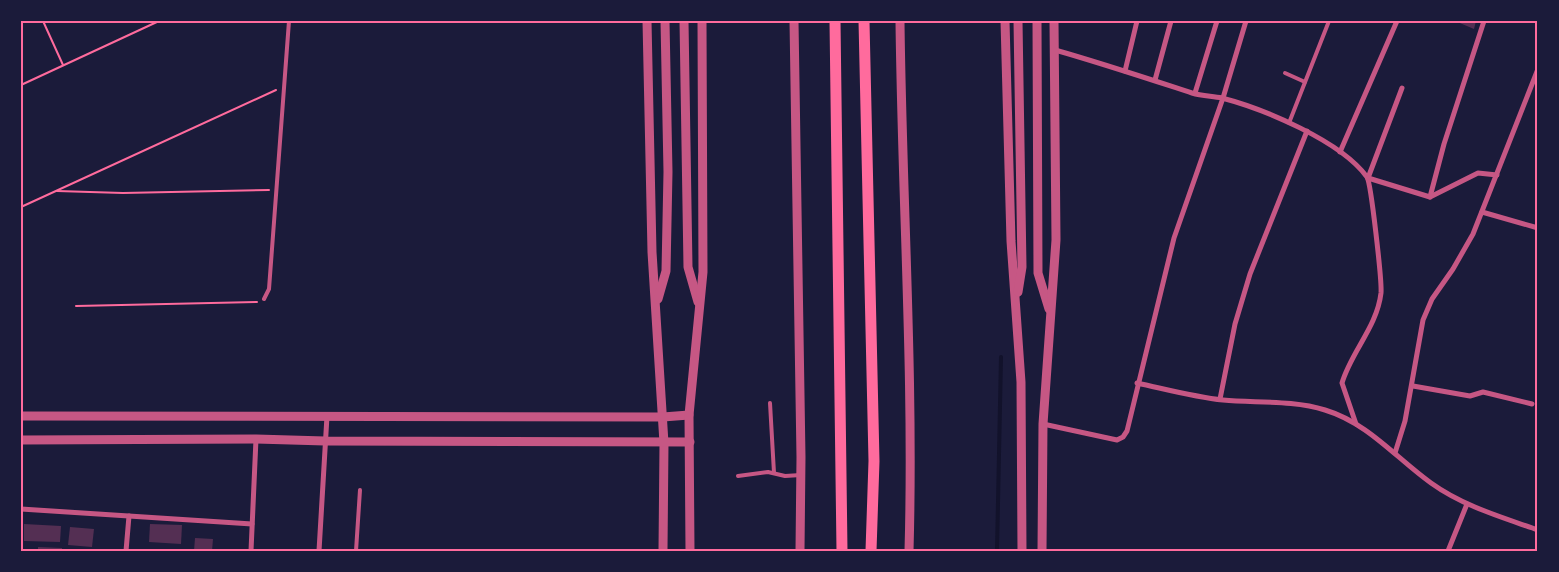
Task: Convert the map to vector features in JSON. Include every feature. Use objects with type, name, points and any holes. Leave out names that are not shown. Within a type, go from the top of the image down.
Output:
[{"type":"highway","points":[[836,21],[842,551]]},
{"type":"highway","points":[[864,21],[874,461],[871,551]]},
{"type":"street","points":[[647,21],[652,252],[664,443],[663,551]]},
{"type":"street","points":[[656,307],[666,270],[668,172],[665,21]]},
{"type":"street","points":[[684,21],[688,267],[699,308]]},
{"type":"street","points":[[690,551],[689,415],[702,272],[702,21]]},
{"type":"street","points":[[794,21],[801,475],[800,551]]},
{"type":"street","points":[[900,21],[902,169],[909,355],[909,551]]},
{"type":"street","points":[[1005,21],[1010,241],[1023,423],[1022,551]]},
{"type":"street","points":[[1016,304],[1022,267],[1018,21]]},
{"type":"street","points":[[1037,21],[1038,273],[1051,316]]},
{"type":"street","points":[[1042,551],[1043,424],[1056,240],[1054,21]]},
{"type":"street","points":[[1126,71],[1137,21]]},
{"type":"street","points":[[1156,80],[1171,21]]},
{"type":"street","points":[[1195,93],[1217,21]]},
{"type":"street","points":[[1043,424],[1117,440],[1123,437],[1174,238],[1223,98],[1246,21]]},
{"type":"street","points":[[1340,152],[1397,21]]},
{"type":"street","points":[[1430,198],[1444,144],[1484,21]]},
{"type":"street","points":[[1055,50],[1195,93],[1223,98],[1289,123],[1307,131],[1340,152],[1368,178],[1430,198],[1478,173],[1497,175]]},
{"type":"street","points":[[1395,453],[1412,386],[1423,320],[1432,299],[1453,269],[1473,234],[1538,69]]},
{"type":"street","points":[[1356,424],[1342,383],[1372,322],[1381,294],[1380,264],[1368,178],[1402,88]]},
{"type":"street","points":[[1220,399],[1235,324],[1250,274],[1307,131]]},
{"type":"street","points":[[1482,212],[1538,228]]},
{"type":"street","points":[[1137,383],[1220,399],[1286,404],[1325,410],[1356,424],[1395,453],[1430,483],[1467,504],[1538,530]]},
{"type":"street","points":[[1412,386],[1470,396],[1482,392],[1532,404]]},
{"type":"street","points":[[21,416],[689,415]]},
{"type":"street","points":[[319,551],[326,416]]},
{"type":"street","points":[[21,440],[256,439],[325,441],[690,442]]},
{"type":"street","points":[[251,551],[256,439]]},
{"type":"street","points":[[1448,551],[1467,504]]},
{"type":"street","points":[[21,509],[252,524]]},
{"type":"street","points":[[126,551],[129,516]]},
{"type":"lane","points":[[264,299],[270,289],[289,21]]},
{"type":"lane","points":[[1289,123],[1329,21]]},
{"type":"lane","points":[[1285,73],[1305,82]]},
{"type":"lane","points":[[770,404],[774,472]]},
{"type":"lane","points":[[738,476],[774,472],[785,476],[801,475]]},
{"type":"lane","points":[[356,551],[360,490]]},
{"type":"path","points":[[43,21],[63,65]]},
{"type":"path","points":[[21,85],[159,21]]},
{"type":"path","points":[[21,207],[284,87]]},
{"type":"path","points":[[55,191],[123,193],[277,190]]},
{"type":"path","points":[[76,306],[254,302],[264,299]]},
{"type":"building","points":[[1455,21],[1476,21],[1474,29]]},
{"type":"building","points":[[24,524],[61,526],[60,542],[24,541]]},
{"type":"building","points":[[150,524],[182,525],[181,544],[149,542]]},
{"type":"building","points":[[70,527],[94,529],[92,547],[68,545]]},
{"type":"building","points":[[195,538],[213,539],[212,551],[194,551]]},
{"type":"building","points":[[38,547],[62,548],[62,551],[38,551]]},
{"type":"waterway","points":[[997,551],[1001,357]]}]
